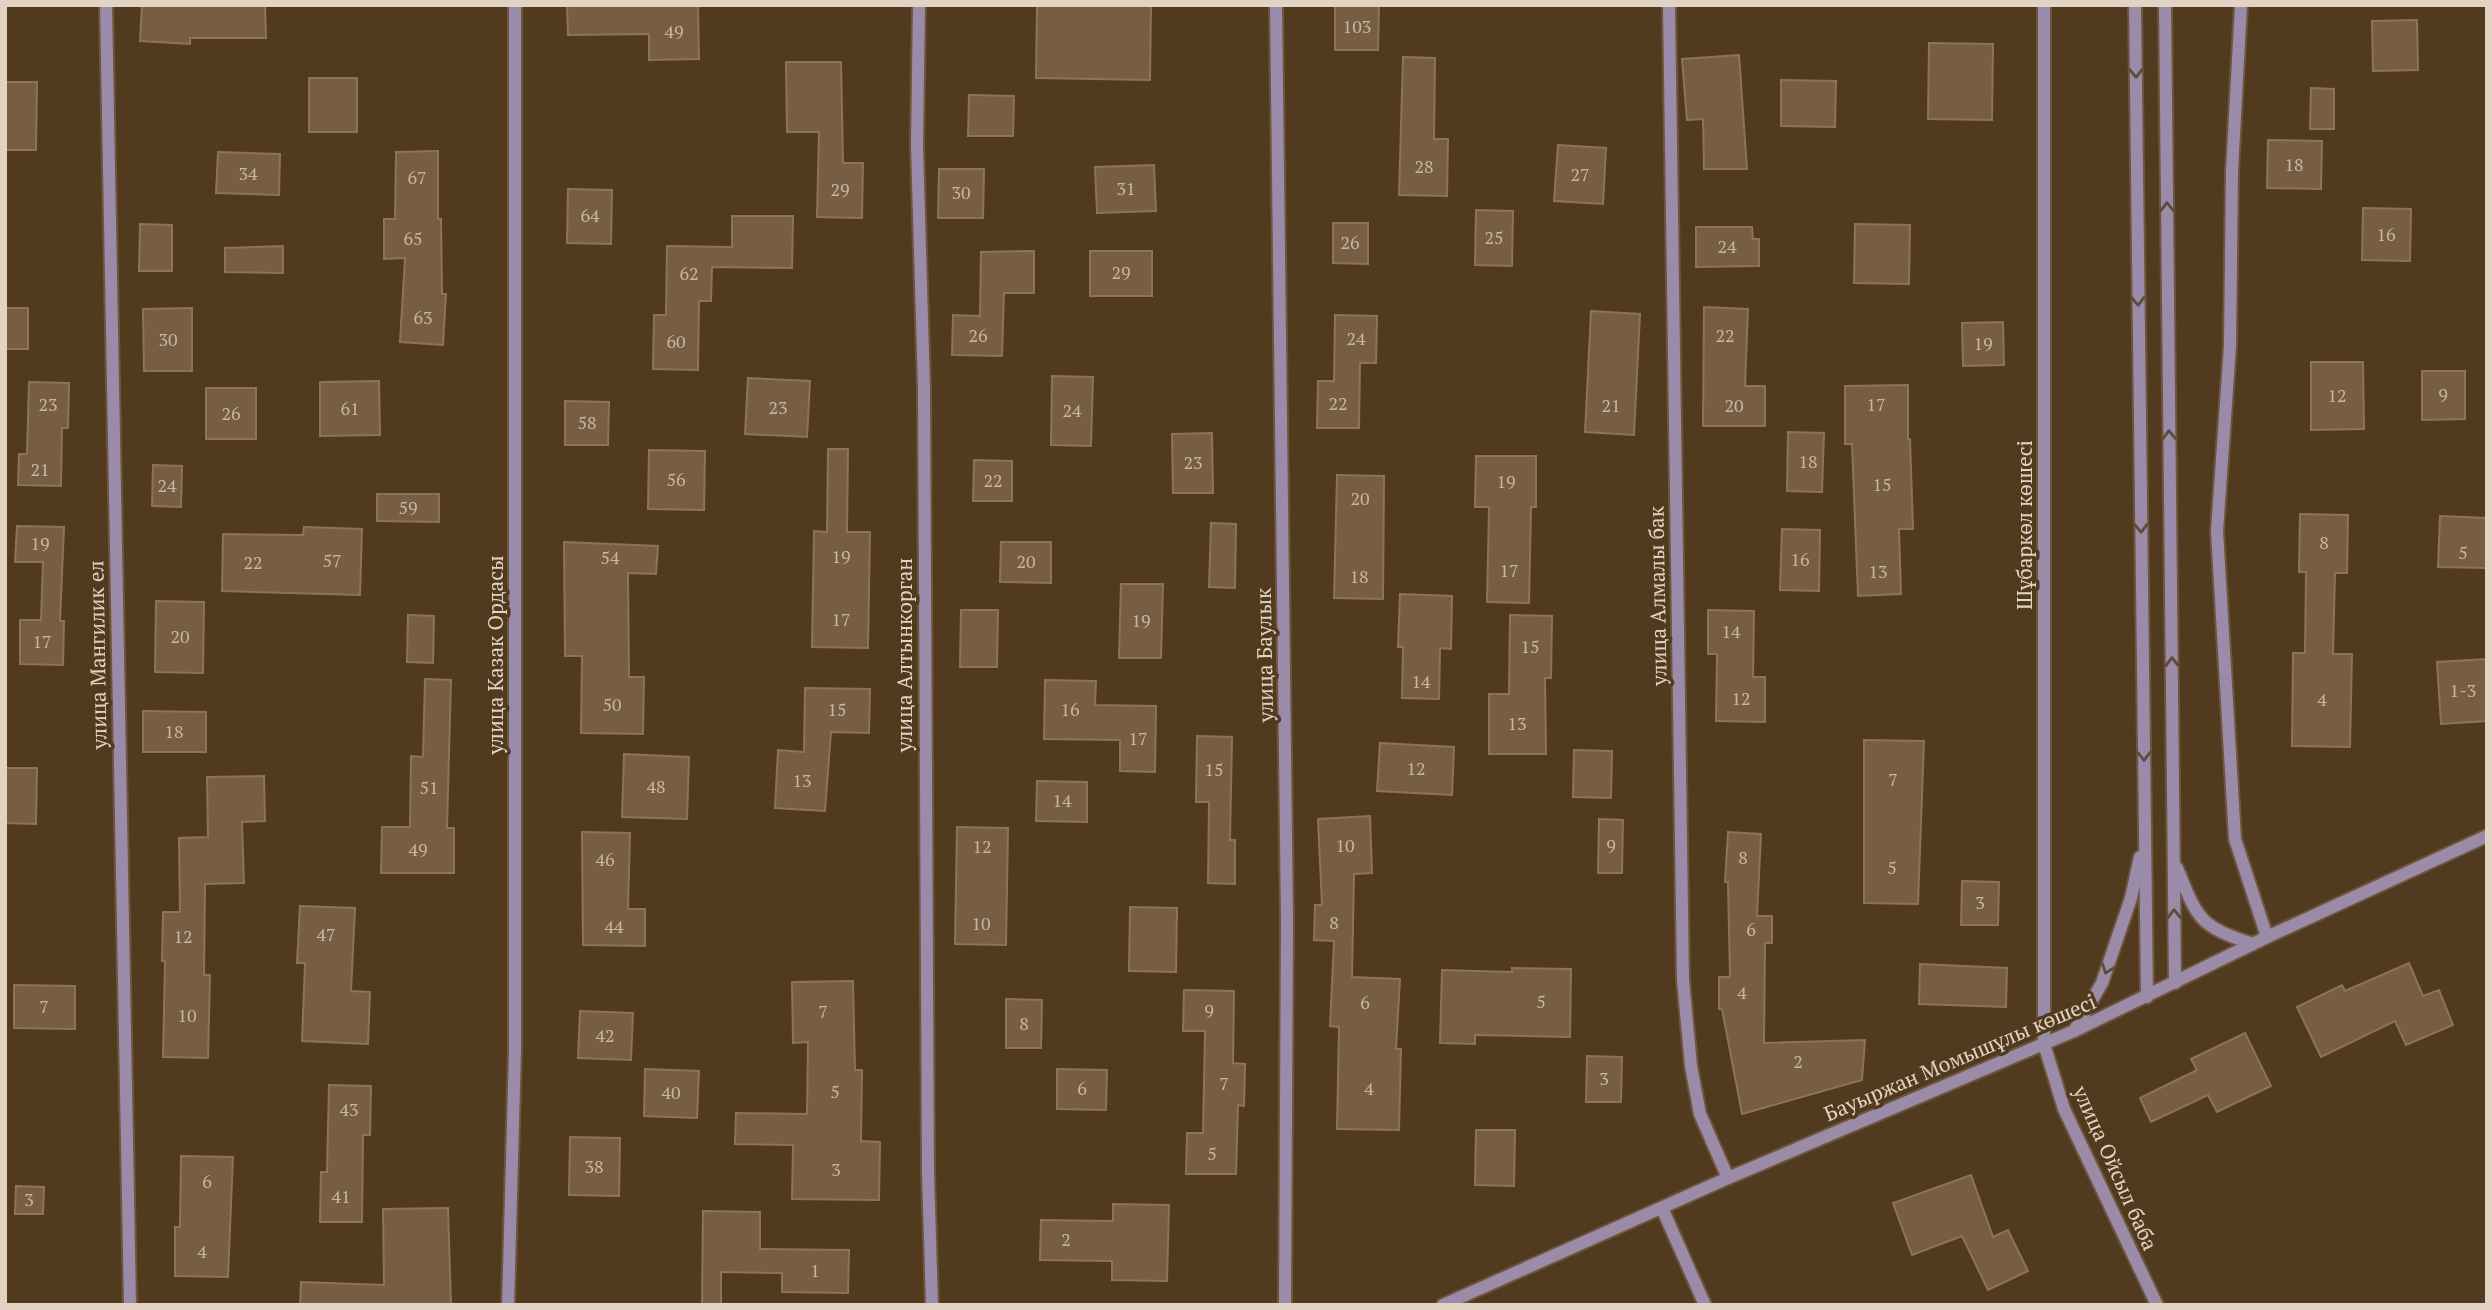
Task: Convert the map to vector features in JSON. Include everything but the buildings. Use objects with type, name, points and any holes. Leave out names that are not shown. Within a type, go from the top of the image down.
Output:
[{"type":"street","name":"улица Мангилик ел","points":[[106,5],[130,1305]]},
{"type":"street","name":"улица Казак Ордасы","points":[[508,1305],[515,1051],[515,5]]},
{"type":"street","name":"улица Алтынкорган","points":[[919,5],[917,146],[924,389],[928,1172],[932,1305]]},
{"type":"street","name":"улица Баулык","points":[[1276,5],[1287,921],[1285,1305]]},
{"type":"street","name":"улица Алмалы бак","points":[[1669,5],[1683,980],[1691,1066],[1700,1114],[1728,1178]]},
{"type":"street","name":"Шұбаркөл көшесі","points":[[2044,5],[2044,1044]]},
{"type":"street","points":[[2135,5],[2147,997]]},
{"type":"street","points":[[2165,5],[2175,983]]},
{"type":"street","points":[[2241,5],[2232,171],[2230,346],[2217,531],[2235,839],[2267,937]]},
{"type":"street","points":[[2074,1031],[2102,983],[2131,898],[2145,833]]},
{"type":"street","name":"Бауыржан Момышұлы көшесі","points":[[1443,1305],[1728,1178],[2074,1031],[2267,937],[2487,836]]},
{"type":"street","points":[[2174,861],[2193,907],[2206,925],[2253,944]]},
{"type":"street","name":"улица Ойсыл баба","points":[[2044,1044],[2064,1109],[2157,1305]]},
{"type":"street","points":[[1662,1208],[1705,1305]]}]
